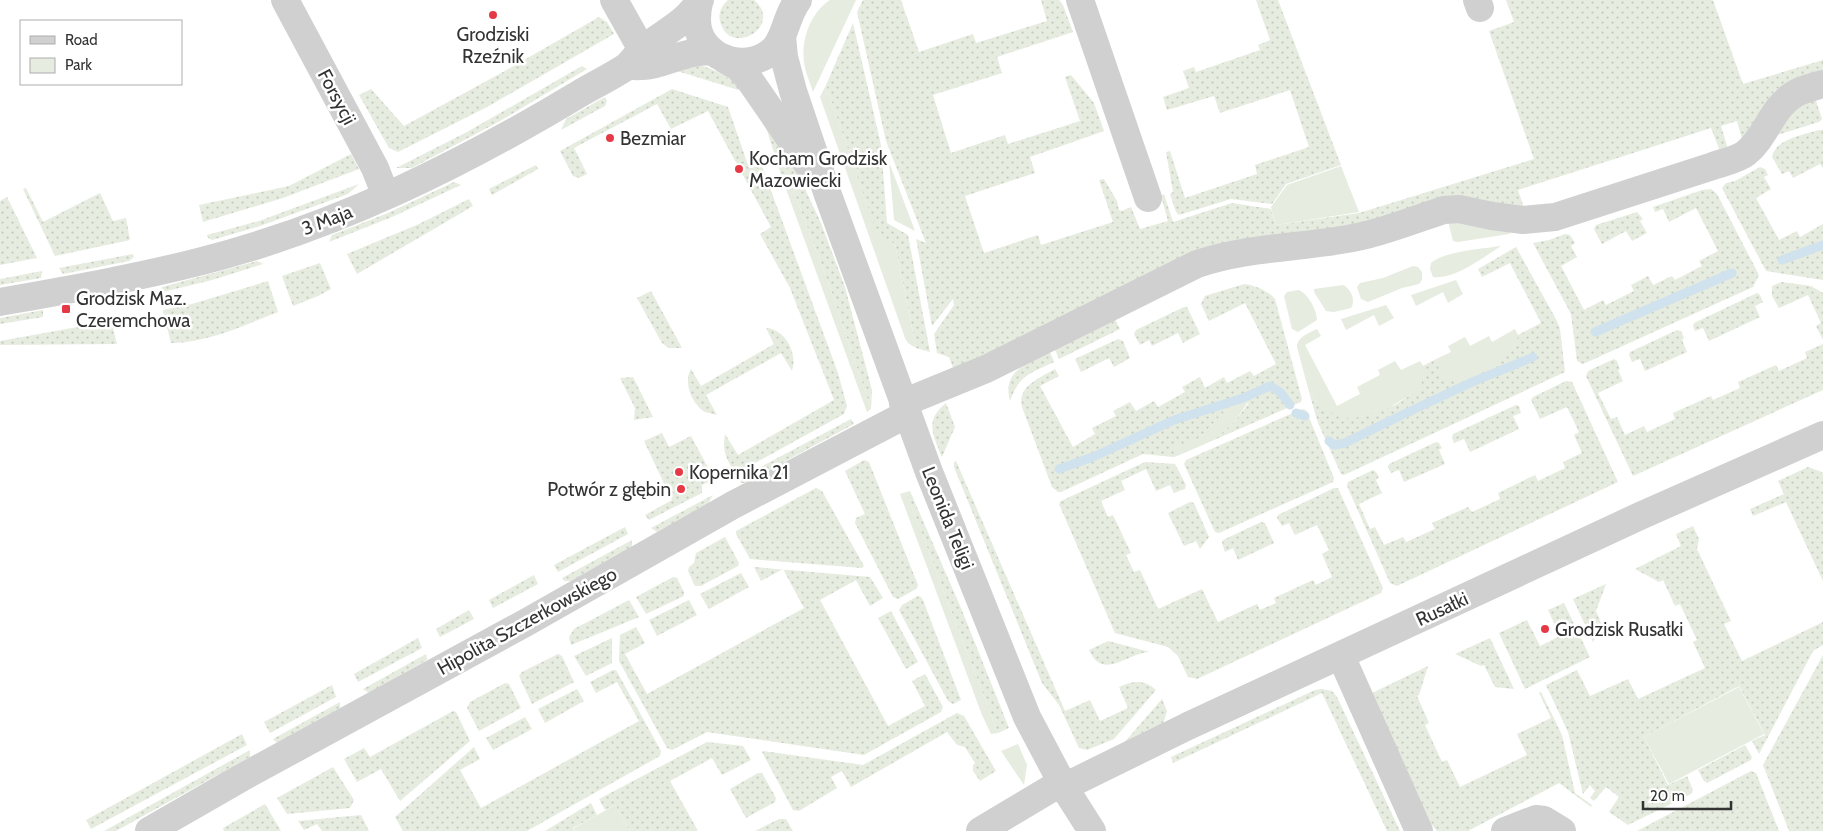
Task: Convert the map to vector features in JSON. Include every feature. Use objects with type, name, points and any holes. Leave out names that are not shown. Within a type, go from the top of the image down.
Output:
[{"type":"street","name":"Forsycji","points":[[285,0],[375,168],[386,196]]},
{"type":"street","points":[[614,0],[634,58]]},
{"type":"street","points":[[1080,0],[1148,198]]},
{"type":"street","name":"3 Maja","points":[[0,302],[204,261],[338,216],[386,196],[459,162],[530,123],[634,58],[680,24],[690,15],[700,1]]},
{"type":"street","name":"3 Maja","points":[[700,1],[696,15],[698,29],[704,42],[718,55]]},
{"type":"street","name":"3 Maja","points":[[634,58],[650,66],[702,50],[737,62],[751,61],[764,56],[775,48],[787,15]]},
{"type":"street","name":"Leonida Teligi","points":[[787,15],[784,57],[793,91],[828,195],[905,408],[1026,717],[1063,785],[1092,831]]},
{"type":"street","name":"Leonida Teligi","points":[[718,55],[738,67],[749,79],[828,195]]},
{"type":"street","name":"Hipolita Szczerkowskiego","points":[[149,831],[241,778],[527,622],[905,408],[1198,264],[1237,253],[1351,238],[1444,210],[1467,210],[1492,216],[1523,220],[1556,217],[1743,155],[1748,152],[1780,107],[1791,96],[1823,84]]},
{"type":"street","name":"Rusałki","points":[[980,831],[1063,785],[1188,726],[1640,516],[1823,436]]},
{"type":"street","points":[[1341,656],[1419,831]]},
{"type":"street","points":[[1505,831],[1536,818],[1544,820],[1562,831]]},
{"type":"green space","points":[[728,0],[754,0],[762,10],[763,20],[759,28],[752,35],[743,38],[733,37],[725,32],[720,21],[720,12]]},
{"type":"green space","points":[[830,0],[856,0],[813,92],[806,73],[803,53],[804,44],[813,19],[823,5]]},
{"type":"green space","points":[[863,0],[901,0],[919,52],[973,34],[976,43],[1047,21],[1041,0],[1059,0],[1063,5],[1073,32],[997,57],[1002,73],[933,95],[951,153],[1005,135],[1008,144],[1080,121],[1065,77],[1071,75],[1094,103],[1104,131],[1030,157],[1035,173],[965,196],[984,253],[1038,235],[1041,245],[1113,222],[1099,180],[1104,179],[1117,201],[1119,210],[1122,211],[1131,207],[1140,229],[1168,221],[1161,196],[1164,194],[1173,222],[1232,203],[1271,209],[1276,225],[1359,213],[1534,159],[1489,31],[1514,22],[1506,0],[1713,0],[1743,84],[1823,60],[1823,73],[1777,89],[1742,139],[1737,121],[1721,126],[1728,149],[1720,151],[1711,128],[1518,190],[1524,208],[1364,224],[1312,234],[955,373],[949,357],[937,353],[934,334],[954,305],[953,299],[932,326],[916,239],[926,243],[886,141],[857,12]]},
{"type":"green space","points":[[1256,0],[1278,0],[1341,165],[1286,184],[1272,204],[1231,199],[1179,215],[1176,212],[1170,194],[1173,192],[1166,152],[1170,151],[1185,198],[1257,174],[1255,165],[1309,147],[1290,90],[1220,113],[1214,96],[1167,110],[1163,97],[1189,88],[1183,71],[1194,67],[1196,72],[1260,50],[1258,45],[1270,40]]},
{"type":"green space","points":[[599,17],[607,22],[614,34],[487,107],[398,152],[389,148],[359,95],[371,89],[404,126]]},
{"type":"green space","points":[[853,23],[881,145],[887,223],[908,235],[930,352],[916,348],[895,244],[877,235],[826,85]]},
{"type":"green space","points":[[700,65],[724,75],[745,92],[674,70]]},
{"type":"green space","points":[[582,66],[587,69],[500,121],[412,168],[396,168],[467,132]]},
{"type":"green space","points":[[826,85],[877,234],[895,244],[916,348],[908,343],[905,338],[820,97]]},
{"type":"green space","points":[[672,89],[728,107],[749,168],[762,166],[838,373],[847,406],[844,414],[746,468],[740,467],[734,471],[725,454],[725,434],[738,455],[834,400],[790,288],[760,234],[771,227],[708,111],[671,129],[657,104],[574,148],[587,174],[579,178],[573,176],[560,151]]},
{"type":"green space","points":[[605,97],[607,101],[605,106],[561,130],[566,119]]},
{"type":"green space","points":[[1815,98],[1822,119],[1819,122],[1774,136],[1790,113]]},
{"type":"green space","points":[[764,121],[792,161],[821,223],[845,287],[872,390],[871,409],[830,287],[789,179],[782,178]]},
{"type":"green space","points":[[1823,130],[1823,168],[1820,164],[1793,178],[1789,171],[1782,174],[1772,157],[1779,145],[1791,138]]},
{"type":"green space","points":[[351,154],[359,169],[283,198],[203,222],[199,205],[289,186]]},
{"type":"green space","points":[[889,162],[915,231],[894,220]]},
{"type":"green space","points":[[536,165],[538,169],[492,195],[489,189]]},
{"type":"green space","points":[[1341,166],[1359,212],[1276,225],[1271,207],[1287,185]]},
{"type":"green space","points":[[1760,167],[1765,169],[1768,175],[1764,177],[1771,189],[1756,198],[1779,240],[1797,231],[1800,237],[1823,224],[1823,280],[1766,271],[1722,188],[1726,183],[1735,181]]},
{"type":"green space","points":[[782,178],[789,179],[830,287],[871,409],[867,412]]},
{"type":"green space","points":[[454,182],[461,185],[392,217],[329,242],[332,235],[388,213]]},
{"type":"green space","points":[[359,184],[348,194],[260,226],[212,240],[208,238],[207,235],[259,221]]},
{"type":"green space","points":[[26,188],[43,222],[100,193],[113,221],[126,218],[130,240],[55,256],[23,189]]},
{"type":"green space","points":[[1711,189],[1717,194],[1759,275],[1753,287],[1583,364],[1577,361],[1571,314],[1533,243],[1565,234],[1570,235],[1575,243],[1571,246],[1577,257],[1561,266],[1584,310],[1603,300],[1606,305],[1634,291],[1631,285],[1648,276],[1653,285],[1672,276],[1675,280],[1702,266],[1699,261],[1718,251],[1696,208],[1669,222],[1663,209],[1655,212],[1653,207],[1702,190]]},
{"type":"green space","points":[[7,197],[37,258],[0,265],[0,201]]},
{"type":"green space","points":[[469,199],[473,206],[357,274],[347,254],[419,224]]},
{"type":"green space","points":[[1637,212],[1643,219],[1640,221],[1647,233],[1632,241],[1626,231],[1602,244],[1594,229],[1596,225]]},
{"type":"green space","points":[[1448,221],[1513,230],[1509,234],[1458,242],[1453,241]]},
{"type":"green space","points":[[1501,246],[1459,271],[1450,275],[1433,277],[1430,269],[1431,263],[1437,259],[1464,251]]},
{"type":"green space","points":[[1516,247],[1557,321],[1560,329],[1565,372],[1344,475],[1341,474],[1318,423],[1309,392],[1316,401],[1361,417],[1395,405],[1419,389],[1424,375],[1423,366],[1436,359],[1444,377],[1503,357],[1515,345],[1518,335],[1541,323],[1510,263],[1482,277],[1478,269]]},
{"type":"green space","points":[[133,254],[134,257],[129,261],[63,274],[59,268]]},
{"type":"green space","points":[[257,261],[263,264],[212,280],[159,293],[162,287]]},
{"type":"green space","points":[[320,263],[331,289],[293,306],[282,276]]},
{"type":"green space","points":[[1413,266],[1418,267],[1422,272],[1422,280],[1419,284],[1402,288],[1368,302],[1361,299],[1357,287],[1360,283],[1383,278]]},
{"type":"green space","points":[[42,271],[41,278],[0,285],[0,279]]},
{"type":"green space","points":[[1456,280],[1463,294],[1448,303],[1443,292],[1416,306],[1411,295]]},
{"type":"green space","points":[[268,281],[278,312],[212,337],[171,343],[163,310],[192,304]]},
{"type":"green space","points":[[1782,282],[1811,286],[1823,293],[1823,340],[1816,326],[1821,323],[1808,295],[1779,308],[1772,296],[1772,286]]},
{"type":"green space","points":[[1244,284],[1261,289],[1275,299],[1302,399],[1301,402],[1214,440],[1235,421],[1249,403],[1233,403],[1198,439],[1175,447],[1182,454],[1174,457],[1143,454],[1061,492],[1052,487],[1022,407],[1021,400],[1026,388],[1055,369],[1059,376],[1040,386],[1073,447],[1095,434],[1092,428],[1116,416],[1113,411],[1130,402],[1136,411],[1154,401],[1158,407],[1185,392],[1182,387],[1200,377],[1205,388],[1224,377],[1227,383],[1250,371],[1254,376],[1276,364],[1245,303],[1209,321],[1201,304],[1205,296]]},
{"type":"green space","points":[[1343,285],[1352,295],[1353,302],[1351,308],[1334,312],[1326,311],[1314,289]]},
{"type":"green space","points":[[1299,290],[1306,295],[1311,303],[1317,320],[1298,332],[1292,329],[1284,296],[1287,292]]},
{"type":"green space","points":[[651,291],[682,348],[669,348],[662,343],[637,298]]},
{"type":"green space","points":[[1757,293],[1763,302],[1755,306],[1760,317],[1709,341],[1703,328],[1695,331],[1694,323]]},
{"type":"green space","points":[[1386,305],[1394,318],[1379,326],[1374,315],[1346,330],[1341,319]]},
{"type":"green space","points":[[1187,307],[1200,334],[1183,343],[1178,333],[1152,346],[1149,340],[1140,345],[1134,334],[1136,330]]},
{"type":"green space","points":[[43,310],[43,317],[0,324],[0,318]]},
{"type":"green space","points":[[1115,319],[1120,329],[1059,359],[1055,350]]},
{"type":"green space","points":[[111,321],[117,344],[0,345],[0,341]]},
{"type":"green space","points":[[766,328],[773,329],[779,333],[788,343],[793,357],[792,371],[781,353],[706,395],[717,415],[700,409],[693,399],[688,386],[691,369],[701,386],[774,344]]},
{"type":"green space","points":[[1317,329],[1321,336],[1305,345],[1337,406],[1360,394],[1357,387],[1380,375],[1378,370],[1395,361],[1401,370],[1420,361],[1424,367],[1424,375],[1420,389],[1385,410],[1361,417],[1339,417],[1316,401],[1309,392],[1297,347],[1301,338]]},
{"type":"green space","points":[[1515,329],[1518,335],[1515,345],[1501,359],[1482,373],[1461,381],[1452,381],[1441,373],[1436,359],[1451,352],[1448,346],[1465,337],[1470,346],[1489,336],[1492,342]]},
{"type":"green space","points":[[1677,330],[1681,331],[1684,338],[1682,340],[1687,352],[1645,371],[1640,359],[1632,362],[1629,355],[1630,352]]},
{"type":"green space","points":[[1118,339],[1123,341],[1130,358],[1114,367],[1109,358],[1081,372],[1075,359]]},
{"type":"green space","points":[[1823,344],[1823,390],[1633,476],[1586,376],[1588,371],[1614,359],[1617,361],[1620,369],[1618,370],[1623,381],[1598,393],[1611,419],[1617,417],[1625,435],[1644,426],[1647,432],[1675,419],[1673,413],[1711,396],[1713,400],[1740,388],[1738,382],[1776,365],[1779,371],[1807,358],[1805,352]]},
{"type":"green space","points":[[1050,352],[1054,362],[1032,372],[1022,380],[1017,385],[1010,401],[1008,390],[1013,375],[1018,369]]},
{"type":"green space","points":[[633,377],[653,417],[634,420],[635,408],[620,378]]},
{"type":"green space","points":[[1566,381],[1572,382],[1618,482],[1397,586],[1390,583],[1347,486],[1348,482],[1373,470],[1379,477],[1376,480],[1382,493],[1359,504],[1370,529],[1375,527],[1384,545],[1403,537],[1406,542],[1435,529],[1432,523],[1468,507],[1472,512],[1500,499],[1498,493],[1535,475],[1538,481],[1565,468],[1563,462],[1582,453],[1574,435],[1579,432],[1567,407],[1540,419],[1531,400],[1533,397]]},
{"type":"green space","points":[[1253,395],[1235,421],[1214,440],[1182,454],[1174,447],[1198,439],[1233,403]]},
{"type":"green space","points":[[946,403],[955,427],[942,457],[932,428],[935,416]]},
{"type":"green space","points":[[1516,405],[1519,406],[1521,413],[1513,416],[1519,429],[1470,452],[1464,439],[1454,443],[1453,434]]},
{"type":"green space","points":[[1302,409],[1306,410],[1334,478],[1333,482],[1219,533],[1215,532],[1184,464],[1186,460]]},
{"type":"green space","points":[[851,419],[854,424],[745,483],[738,479]]},
{"type":"green space","points":[[662,433],[669,447],[691,436],[714,479],[702,485],[702,493],[649,520],[645,515],[672,500],[644,441]]},
{"type":"green space","points":[[1436,442],[1442,448],[1439,450],[1445,464],[1404,482],[1399,470],[1391,473],[1388,467],[1389,464]]},
{"type":"green space","points":[[864,460],[869,462],[918,585],[916,589],[898,599],[893,597],[855,523],[856,518],[865,514],[845,471]]},
{"type":"green space","points":[[956,461],[1065,711],[1090,700],[1100,721],[1128,708],[1119,687],[1138,682],[1152,686],[1156,690],[1114,739],[1087,750],[1079,748],[1059,705],[1042,683],[954,467],[954,462]]},
{"type":"green space","points":[[1145,462],[1175,464],[1186,485],[1185,489],[1174,493],[1170,485],[1156,491],[1146,469],[1121,481],[1125,490],[1101,501],[1108,517],[1113,515],[1131,553],[1126,555],[1134,572],[1140,570],[1158,609],[1202,589],[1218,622],[1257,604],[1260,610],[1276,603],[1274,598],[1313,580],[1316,585],[1332,577],[1322,554],[1329,550],[1317,525],[1295,535],[1289,523],[1282,526],[1277,518],[1278,515],[1334,488],[1338,488],[1383,588],[1381,593],[1197,679],[1188,677],[1178,656],[1168,647],[1115,633],[1059,504],[1061,501]]},
{"type":"green space","points":[[1808,467],[1822,472],[1823,475],[1823,581],[1786,502],[1753,516],[1750,509],[1784,494],[1778,481]]},
{"type":"green space","points":[[816,488],[822,491],[864,566],[862,568],[750,559],[736,531]]},
{"type":"green space","points":[[910,491],[961,608],[1009,728],[998,733],[906,492]]},
{"type":"green space","points":[[906,492],[998,733],[991,734],[982,715],[900,494]]},
{"type":"green space","points":[[713,495],[708,504],[657,532],[651,528]]},
{"type":"green space","points":[[1190,502],[1194,503],[1209,537],[1200,549],[1196,541],[1184,546],[1168,513]]},
{"type":"green space","points":[[1261,522],[1265,523],[1274,543],[1238,560],[1233,548],[1225,552],[1223,540]]},
{"type":"green space","points":[[1693,526],[1699,539],[1697,549],[1731,621],[1724,624],[1742,661],[1823,622],[1823,645],[1813,651],[1759,754],[1752,741],[1765,735],[1739,686],[1644,737],[1668,785],[1687,776],[1693,790],[1691,794],[1628,825],[1609,812],[1619,797],[1606,787],[1594,801],[1590,798],[1595,791],[1590,785],[1583,794],[1568,732],[1546,685],[1577,670],[1590,696],[1628,679],[1638,699],[1705,668],[1693,642],[1697,640],[1680,604],[1675,606],[1663,580],[1659,582],[1635,569],[1681,546],[1676,534]]},
{"type":"green space","points":[[625,527],[628,534],[558,572],[554,565]]},
{"type":"green space","points":[[725,537],[739,563],[738,566],[701,586],[695,586],[688,571],[689,567],[694,563],[696,553]]},
{"type":"green space","points":[[632,540],[632,547],[571,581],[564,581],[562,578]]},
{"type":"green space","points":[[754,567],[782,569],[761,581]]},
{"type":"green space","points":[[783,570],[870,577],[883,598],[870,606],[856,580],[820,600],[888,726],[925,706],[912,681],[925,674],[943,707],[941,712],[864,755],[707,732],[672,750],[667,748],[619,661],[620,635],[636,627],[645,643],[625,654],[647,694],[804,608]]},
{"type":"green space","points":[[741,573],[749,587],[709,609],[700,594]]},
{"type":"green space","points":[[534,575],[538,584],[493,608],[489,600]]},
{"type":"green space","points":[[673,577],[677,578],[684,596],[646,614],[636,597]]},
{"type":"green space","points":[[1606,584],[1596,611],[1603,627],[1593,642],[1573,599]]},
{"type":"green space","points":[[918,596],[923,600],[961,700],[953,704],[948,701],[899,610],[902,605]]},
{"type":"green space","points":[[629,600],[639,617],[571,645],[569,637],[574,629]]},
{"type":"green space","points":[[689,600],[697,615],[657,636],[649,620]]},
{"type":"green space","points":[[1564,603],[1590,657],[1525,689],[1499,633],[1527,620],[1540,646],[1560,636],[1548,610]]},
{"type":"green space","points":[[469,610],[474,619],[440,637],[436,629]]},
{"type":"green space","points":[[891,611],[918,662],[906,669],[878,618]]},
{"type":"green space","points":[[418,638],[422,648],[358,682],[354,674]]},
{"type":"green space","points":[[612,638],[612,663],[586,676],[574,656]]},
{"type":"green space","points":[[1490,638],[1514,689],[1495,687],[1484,665],[1481,666],[1455,654]]},
{"type":"green space","points":[[1108,641],[1150,652],[1109,665],[1101,664],[1089,650]]},
{"type":"green space","points":[[426,654],[427,660],[369,693],[363,689]]},
{"type":"green space","points":[[558,654],[562,656],[574,682],[532,704],[519,676],[522,672]]},
{"type":"green space","points":[[1823,655],[1823,831],[1789,831],[1763,765]]},
{"type":"green space","points":[[1428,666],[1419,695],[1417,696],[1429,723],[1425,725],[1442,762],[1447,760],[1460,787],[1527,755],[1517,734],[1551,718],[1539,693],[1541,692],[1562,735],[1575,793],[1592,805],[1591,807],[1559,783],[1468,831],[1437,831],[1432,825],[1370,694]]},
{"type":"green space","points":[[616,670],[661,751],[660,756],[527,831],[403,831],[395,817],[474,747],[480,759],[460,770],[481,808],[639,721],[617,682],[596,693],[590,682]]},
{"type":"green space","points":[[505,683],[509,684],[521,708],[479,731],[467,708],[470,702]]},
{"type":"green space","points":[[332,685],[336,697],[270,733],[264,722]]},
{"type":"green space","points":[[1739,687],[1764,734],[1669,784],[1644,737]]},
{"type":"green space","points":[[577,689],[584,701],[545,723],[538,709]]},
{"type":"green space","points":[[1315,690],[1332,691],[1337,697],[1400,831],[1387,831],[1322,693],[1173,763],[1171,757]]},
{"type":"green space","points":[[1162,699],[1167,711],[1163,724],[1123,744]]},
{"type":"green space","points":[[340,702],[340,708],[279,742],[273,739]]},
{"type":"green space","points":[[453,711],[456,712],[470,741],[400,801],[381,769],[357,782],[344,759],[364,748],[370,757]]},
{"type":"green space","points":[[957,713],[964,716],[996,771],[980,781],[973,771],[975,763],[965,747],[957,745],[947,732],[851,787],[842,771],[831,777],[837,788],[799,811],[793,810],[762,752],[863,765]]},
{"type":"green space","points":[[525,717],[532,729],[493,750],[486,738]]},
{"type":"green space","points":[[242,734],[247,745],[91,829],[86,820]]},
{"type":"green space","points":[[707,742],[743,746],[751,760],[722,775],[712,758],[670,781],[698,831],[630,831],[615,805],[605,810],[599,799]]},
{"type":"green space","points":[[1018,744],[1027,765],[1024,785],[1001,751]]},
{"type":"green space","points":[[1745,745],[1752,757],[1751,760],[1707,783],[1704,781],[1698,770]]},
{"type":"green space","points":[[250,750],[250,757],[116,831],[104,831]]},
{"type":"green space","points":[[333,767],[354,800],[350,808],[287,814],[277,798]]},
{"type":"green space","points":[[1751,771],[1756,773],[1779,831],[1637,831]]},
{"type":"green space","points":[[758,773],[762,773],[776,798],[775,802],[746,818],[730,789]]},
{"type":"green space","points":[[591,803],[597,815],[573,828],[575,831],[545,831]]},
{"type":"green space","points":[[265,804],[281,831],[224,831],[223,828]]},
{"type":"green space","points":[[615,805],[630,831],[575,831],[574,828]]},
{"type":"green space","points":[[361,815],[369,831],[322,831],[317,824],[304,830],[298,821]]},
{"type":"green space","points":[[779,819],[786,819],[793,831],[755,831]]},
{"type":"waterway","points":[[1782,260],[1823,245]]},
{"type":"waterway","points":[[1595,332],[1732,273]]},
{"type":"waterway","points":[[1329,441],[1334,445],[1345,443],[1474,381],[1533,357]]},
{"type":"waterway","points":[[1059,469],[1093,457],[1174,420],[1243,398],[1270,386],[1280,392],[1290,405]]},
{"type":"waterway","points":[[1296,413],[1305,416]]},
{"type":"place","name":"Grodziski Rzeźnik","points":[[493,15]]},
{"type":"place","name":"Bezmiar","points":[[610,138]]},
{"type":"place","name":"Kocham Grodzisk Mazowiecki","points":[[739,169]]},
{"type":"place","name":"Grodzisk Maz. Czeremchowa","points":[[66,309]]},
{"type":"place","name":"Kopernika 21","points":[[679,472]]},
{"type":"place","name":"Potwór z głębin","points":[[681,489]]},
{"type":"place","name":"Grodzisk Rusałki","points":[[1545,629]]}]
